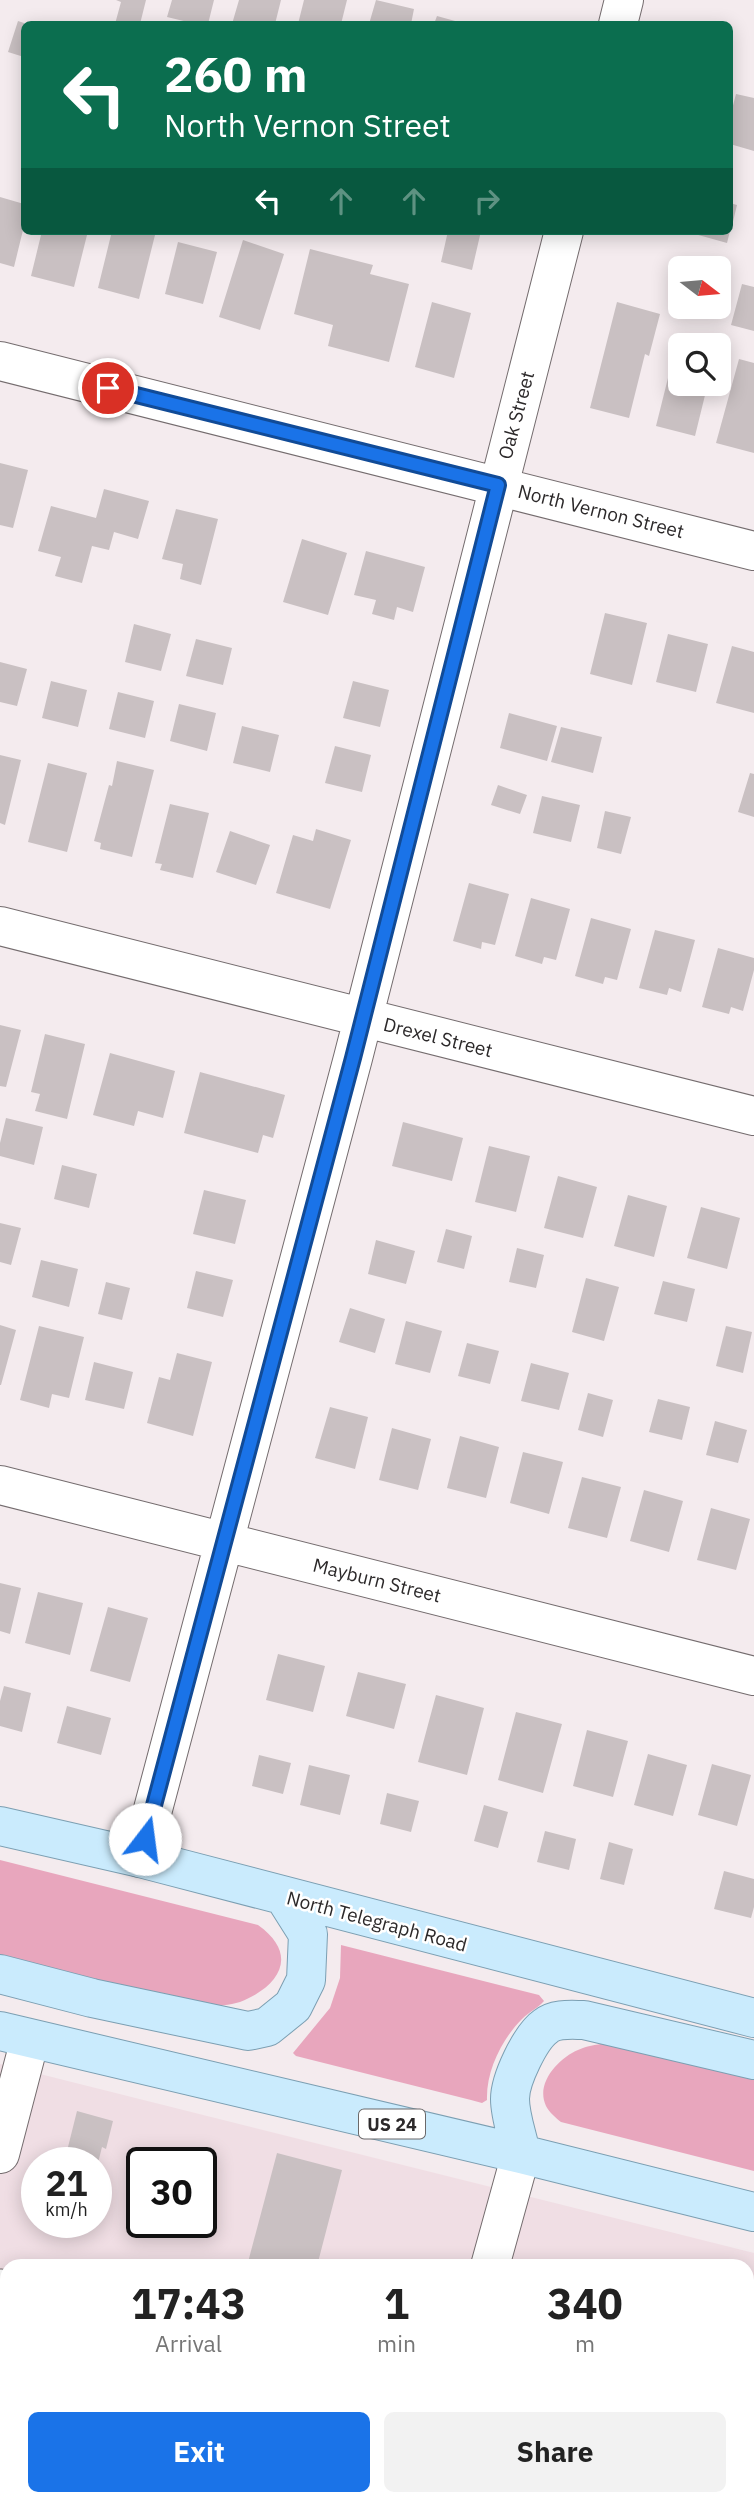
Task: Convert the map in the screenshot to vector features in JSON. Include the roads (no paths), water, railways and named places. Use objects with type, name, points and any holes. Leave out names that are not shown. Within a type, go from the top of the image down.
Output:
[{"type":"main road","name":"North Telegraph Road","points":[[0,1826],[139,1858],[754,2018]]},
{"type":"main road","points":[[0,1974],[92,1998],[248,2031],[267,2027],[293,2006],[306,1980],[308,1934],[284,1896]]},
{"type":"main road","points":[[521,2154],[510,2099],[516,2072],[529,2047],[546,2026],[564,2019],[584,2020],[754,2060]]},
{"type":"main road","name":"US 24","points":[[15,2035],[521,2154],[754,2212]]},
{"type":"street","points":[[619,21],[624,0]]},
{"type":"street","name":"Oak Street","points":[[139,1858],[363,1018],[563,235]]},
{"type":"street","name":"North Vernon Street","points":[[0,361],[754,551]]},
{"type":"street","name":"Drexel Street","points":[[0,926],[754,1116]]},
{"type":"street","name":"Mayburn Street","points":[[0,1485],[754,1676]]},
{"type":"street","points":[[2,2137],[15,2035]]},
{"type":"street","points":[[492,2259],[521,2154]]}]
